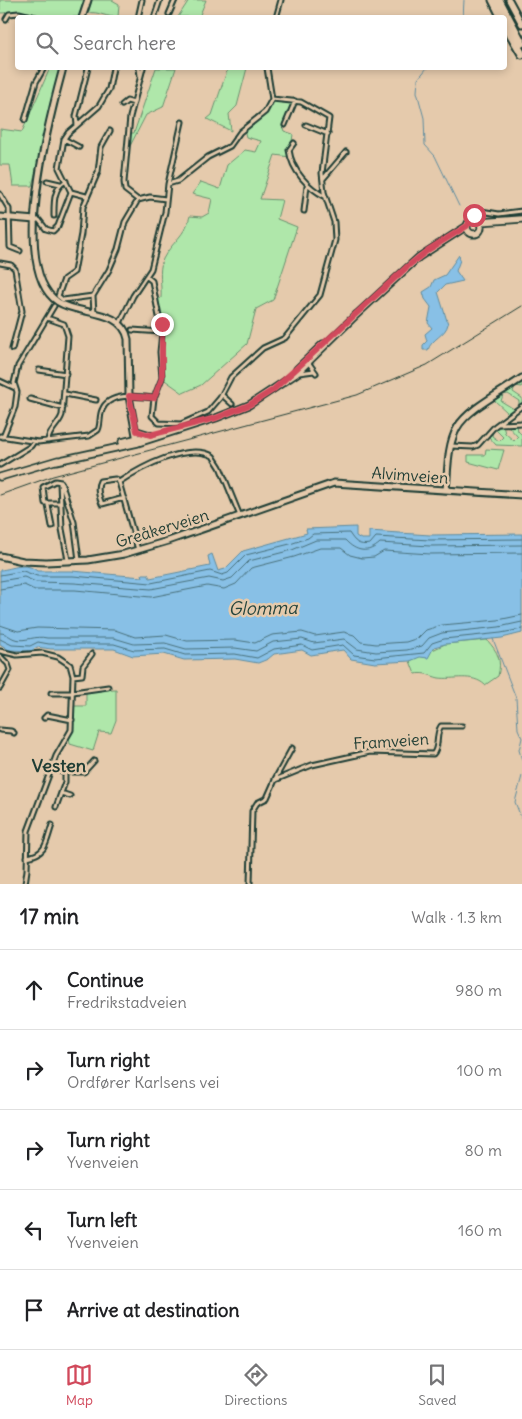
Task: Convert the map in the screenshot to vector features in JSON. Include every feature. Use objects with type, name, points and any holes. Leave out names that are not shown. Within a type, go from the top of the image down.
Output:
[{"type":"highway","points":[[493,0],[500,15]]},
{"type":"highway","points":[[499,0],[522,43]]},
{"type":"highway","points":[[507,27],[522,54]]},
{"type":"main road","points":[[0,476],[198,424],[236,411],[273,390],[296,374],[419,257],[454,234],[468,229],[477,222],[522,221]]},
{"type":"main road","points":[[468,229],[477,233],[477,222]]},
{"type":"main road","points":[[273,390],[307,362]]},
{"type":"main road","points":[[137,440],[150,435],[198,424]]},
{"type":"street","points":[[83,15],[88,0]]},
{"type":"street","points":[[139,15],[142,0]]},
{"type":"street","points":[[155,15],[160,0]]},
{"type":"street","points":[[169,14],[175,0]]},
{"type":"street","points":[[277,15],[281,0]]},
{"type":"street","points":[[509,0],[522,24]]},
{"type":"street","points":[[6,18],[9,14],[15,13],[25,15]]},
{"type":"street","points":[[25,120],[36,82],[43,70]]},
{"type":"street","points":[[64,70],[37,181],[35,220],[38,270],[46,288],[62,304],[111,318],[120,323],[128,339],[129,396],[137,440]]},
{"type":"street","points":[[77,125],[76,116],[88,70]]},
{"type":"street","points":[[0,217],[39,220],[49,231],[56,229],[71,192],[59,163],[64,139],[68,133],[94,112],[103,101],[111,81],[113,70]]},
{"type":"street","points":[[139,70],[140,77]]},
{"type":"street","points":[[138,200],[127,192],[124,186],[128,133],[142,70]]},
{"type":"street","points":[[168,184],[178,181],[208,157],[230,146],[238,134],[265,112],[272,99],[267,70]]},
{"type":"street","points":[[147,277],[152,281],[162,332],[162,378],[154,398],[154,420],[163,424],[175,425],[203,416],[212,409],[231,377],[263,348],[285,338],[320,295],[335,240],[334,222],[322,180],[322,166],[329,120],[326,115],[307,104],[272,99]]},
{"type":"street","points":[[122,105],[127,101],[134,103]]},
{"type":"street","points":[[285,125],[294,101]]},
{"type":"street","points":[[120,323],[132,296],[147,277],[182,122]]},
{"type":"street","points":[[306,125],[328,134]]},
{"type":"street","points":[[93,296],[63,300],[58,298],[64,279],[74,272],[86,196],[98,172],[102,148],[110,131]]},
{"type":"street","points":[[64,139],[79,148]]},
{"type":"street","points":[[294,143],[289,150],[290,157],[307,186],[326,197]]},
{"type":"street","points":[[322,180],[346,152]]},
{"type":"street","points":[[47,181],[60,184],[66,181]]},
{"type":"street","points":[[54,216],[56,194],[60,184]]},
{"type":"street","points":[[304,211],[307,186]]},
{"type":"street","points":[[71,192],[86,196]]},
{"type":"street","points":[[0,194],[8,205],[10,247],[20,251]]},
{"type":"street","points":[[94,314],[93,296],[109,270],[118,249],[125,222],[138,200],[150,197],[166,199]]},
{"type":"street","points":[[477,222],[477,212],[483,211],[500,214],[522,211]]},
{"type":"street","points":[[0,263],[11,264],[15,269],[22,302],[22,311],[12,349]]},
{"type":"street","points":[[54,306],[22,357],[15,377],[15,407],[2,437],[34,442],[94,434],[99,428],[101,413],[105,404],[115,398],[129,396],[154,398]]},
{"type":"street","points":[[48,318],[64,324],[68,330],[61,420],[48,436],[48,441]]},
{"type":"street","points":[[132,330],[162,332]]},
{"type":"street","points":[[296,374],[315,372],[307,362]]},
{"type":"street","points":[[39,370],[66,374]]},
{"type":"street","points":[[446,490],[447,464],[455,432],[465,418],[522,378]]},
{"type":"street","points":[[0,381],[14,388]]},
{"type":"street","points":[[64,394],[96,400]]},
{"type":"street","points":[[222,395],[232,404]]},
{"type":"street","points":[[30,399],[63,408]]},
{"type":"street","points":[[451,446],[476,446],[499,424],[522,406]]},
{"type":"street","points":[[133,422],[137,431],[137,440]]},
{"type":"street","points":[[499,424],[522,423]]},
{"type":"street","points":[[137,431],[150,435]]},
{"type":"street","points":[[0,466],[31,446],[34,442]]},
{"type":"street","points":[[119,482],[158,461],[176,456],[206,453],[213,456],[220,467],[240,516]]},
{"type":"street","points":[[124,498],[102,504],[98,487],[100,481],[115,479],[119,482],[124,498],[138,550]]},
{"type":"street","points":[[52,526],[48,505],[43,500],[43,487],[55,481],[61,482]]},
{"type":"street","points":[[61,482],[60,503],[68,561]]},
{"type":"street","points":[[61,482],[74,522],[79,560]]},
{"type":"street","name":"Alvimveien","points":[[298,495],[338,483],[522,495]]},
{"type":"street","name":"Greåkerveien","points":[[0,556],[35,562],[68,561],[138,550],[298,495]]},
{"type":"street","points":[[48,505],[60,503]]},
{"type":"street","points":[[0,652],[17,655],[42,654],[58,657],[70,665],[73,676],[71,730],[51,768],[28,831],[24,884]]},
{"type":"street","points":[[73,676],[82,675],[83,666],[92,654]]},
{"type":"street","points":[[0,656],[8,664],[10,670],[1,686]]},
{"type":"street","points":[[51,693],[73,693],[108,687]]},
{"type":"street","points":[[44,718],[49,715],[72,720]]},
{"type":"street","name":"Framveien","points":[[275,780],[312,765],[370,752],[433,754],[436,751],[438,730],[441,726],[462,726]]},
{"type":"street","points":[[0,730],[14,733]]},
{"type":"street","points":[[250,884],[252,811],[257,803],[267,798],[292,748]]},
{"type":"street","points":[[51,768],[65,772],[84,772],[94,761]]},
{"type":"street","points":[[56,806],[61,793],[65,772]]},
{"type":"street","points":[[61,793],[70,796]]},
{"type":"street","points":[[27,857],[39,855],[43,851],[52,825]]},
{"type":"green space","points":[[0,0],[86,0],[79,15],[39,15],[29,12],[0,13]]},
{"type":"green space","points":[[92,0],[112,0],[119,4],[118,15],[88,13]]},
{"type":"green space","points":[[189,0],[206,0],[200,15],[179,15]]},
{"type":"green space","points":[[49,70],[61,70],[32,186],[13,186],[10,165],[0,165],[0,129],[22,132]]},
{"type":"green space","points":[[155,70],[175,70],[163,107],[146,115],[129,148],[130,133],[134,133]]},
{"type":"green space","points":[[227,70],[246,70],[237,106],[229,114],[231,131],[207,119],[212,115]]},
{"type":"green space","points":[[272,99],[295,101],[282,126],[284,131],[293,134],[290,157],[275,155],[260,199],[282,200],[277,219],[297,227],[273,300],[256,309],[247,344],[201,385],[183,393],[162,378],[162,337],[156,300],[161,298],[160,273],[163,259],[182,234],[190,216],[202,217],[209,213],[212,199],[192,194],[201,182],[220,189],[227,165],[245,150],[256,152],[261,141],[246,137],[244,129],[262,115]]},
{"type":"green space","points":[[522,380],[522,387],[515,386],[513,392],[522,398],[522,403],[519,405],[519,401],[508,394],[503,395],[501,401],[514,409],[508,413],[494,400],[491,402]]},
{"type":"green space","points":[[507,425],[517,425],[518,431],[522,435],[522,446],[496,445],[489,437],[493,432],[492,436],[499,441],[503,437],[495,429],[503,426],[505,433],[514,441],[518,437]]},
{"type":"green space","points":[[486,449],[504,450],[498,470],[468,462],[468,455],[485,455]]},
{"type":"green space","points":[[487,640],[494,648],[500,665],[498,676],[485,685],[480,681],[469,678],[439,678],[425,674],[415,674],[410,661],[445,644]]},
{"type":"green space","points":[[116,689],[116,720],[111,733],[99,732],[93,751],[70,744],[69,730],[74,706],[86,706],[86,690]]},
{"type":"water","points":[[459,255],[460,260],[456,271],[463,281],[445,285],[438,292],[448,324],[447,328],[432,343],[428,350],[423,350],[423,345],[427,341],[425,334],[432,328],[428,323],[431,307],[425,299],[423,292],[431,287],[434,280],[445,275]]},
{"type":"water","name":"Glomma","points":[[356,527],[356,536],[361,539],[369,539],[369,531],[430,535],[522,534],[522,633],[502,638],[445,644],[434,647],[428,658],[420,657],[410,661],[375,663],[351,659],[343,650],[311,655],[302,650],[274,654],[258,663],[235,659],[184,660],[164,654],[133,656],[114,649],[51,649],[37,647],[31,651],[9,650],[0,644],[0,570],[28,566],[37,571],[71,571],[143,577],[142,574],[148,574],[150,578],[210,566],[208,556],[212,554],[218,571],[225,569],[243,551],[307,533],[306,529]]},
{"type":"waterway","points":[[463,15],[464,0]]},
{"type":"waterway","points":[[425,70],[418,79],[417,92],[424,118],[425,145],[435,156],[459,206]]},
{"type":"waterway","points":[[493,639],[516,698],[518,729],[522,738],[519,750],[522,760]]},
{"type":"waterway","points":[[522,776],[515,802],[522,820]]},
{"type":"railway","points":[[0,495],[53,476],[357,395],[427,365],[522,306]]},
{"type":"district","name":"Vesten","points":[[59,765]]},
{"type":"route","points":[[162,324],[160,362],[162,378],[154,398],[129,396],[133,422],[137,431],[150,435],[198,424],[236,411],[273,390],[408,266],[438,243],[467,226],[474,215]]}]
